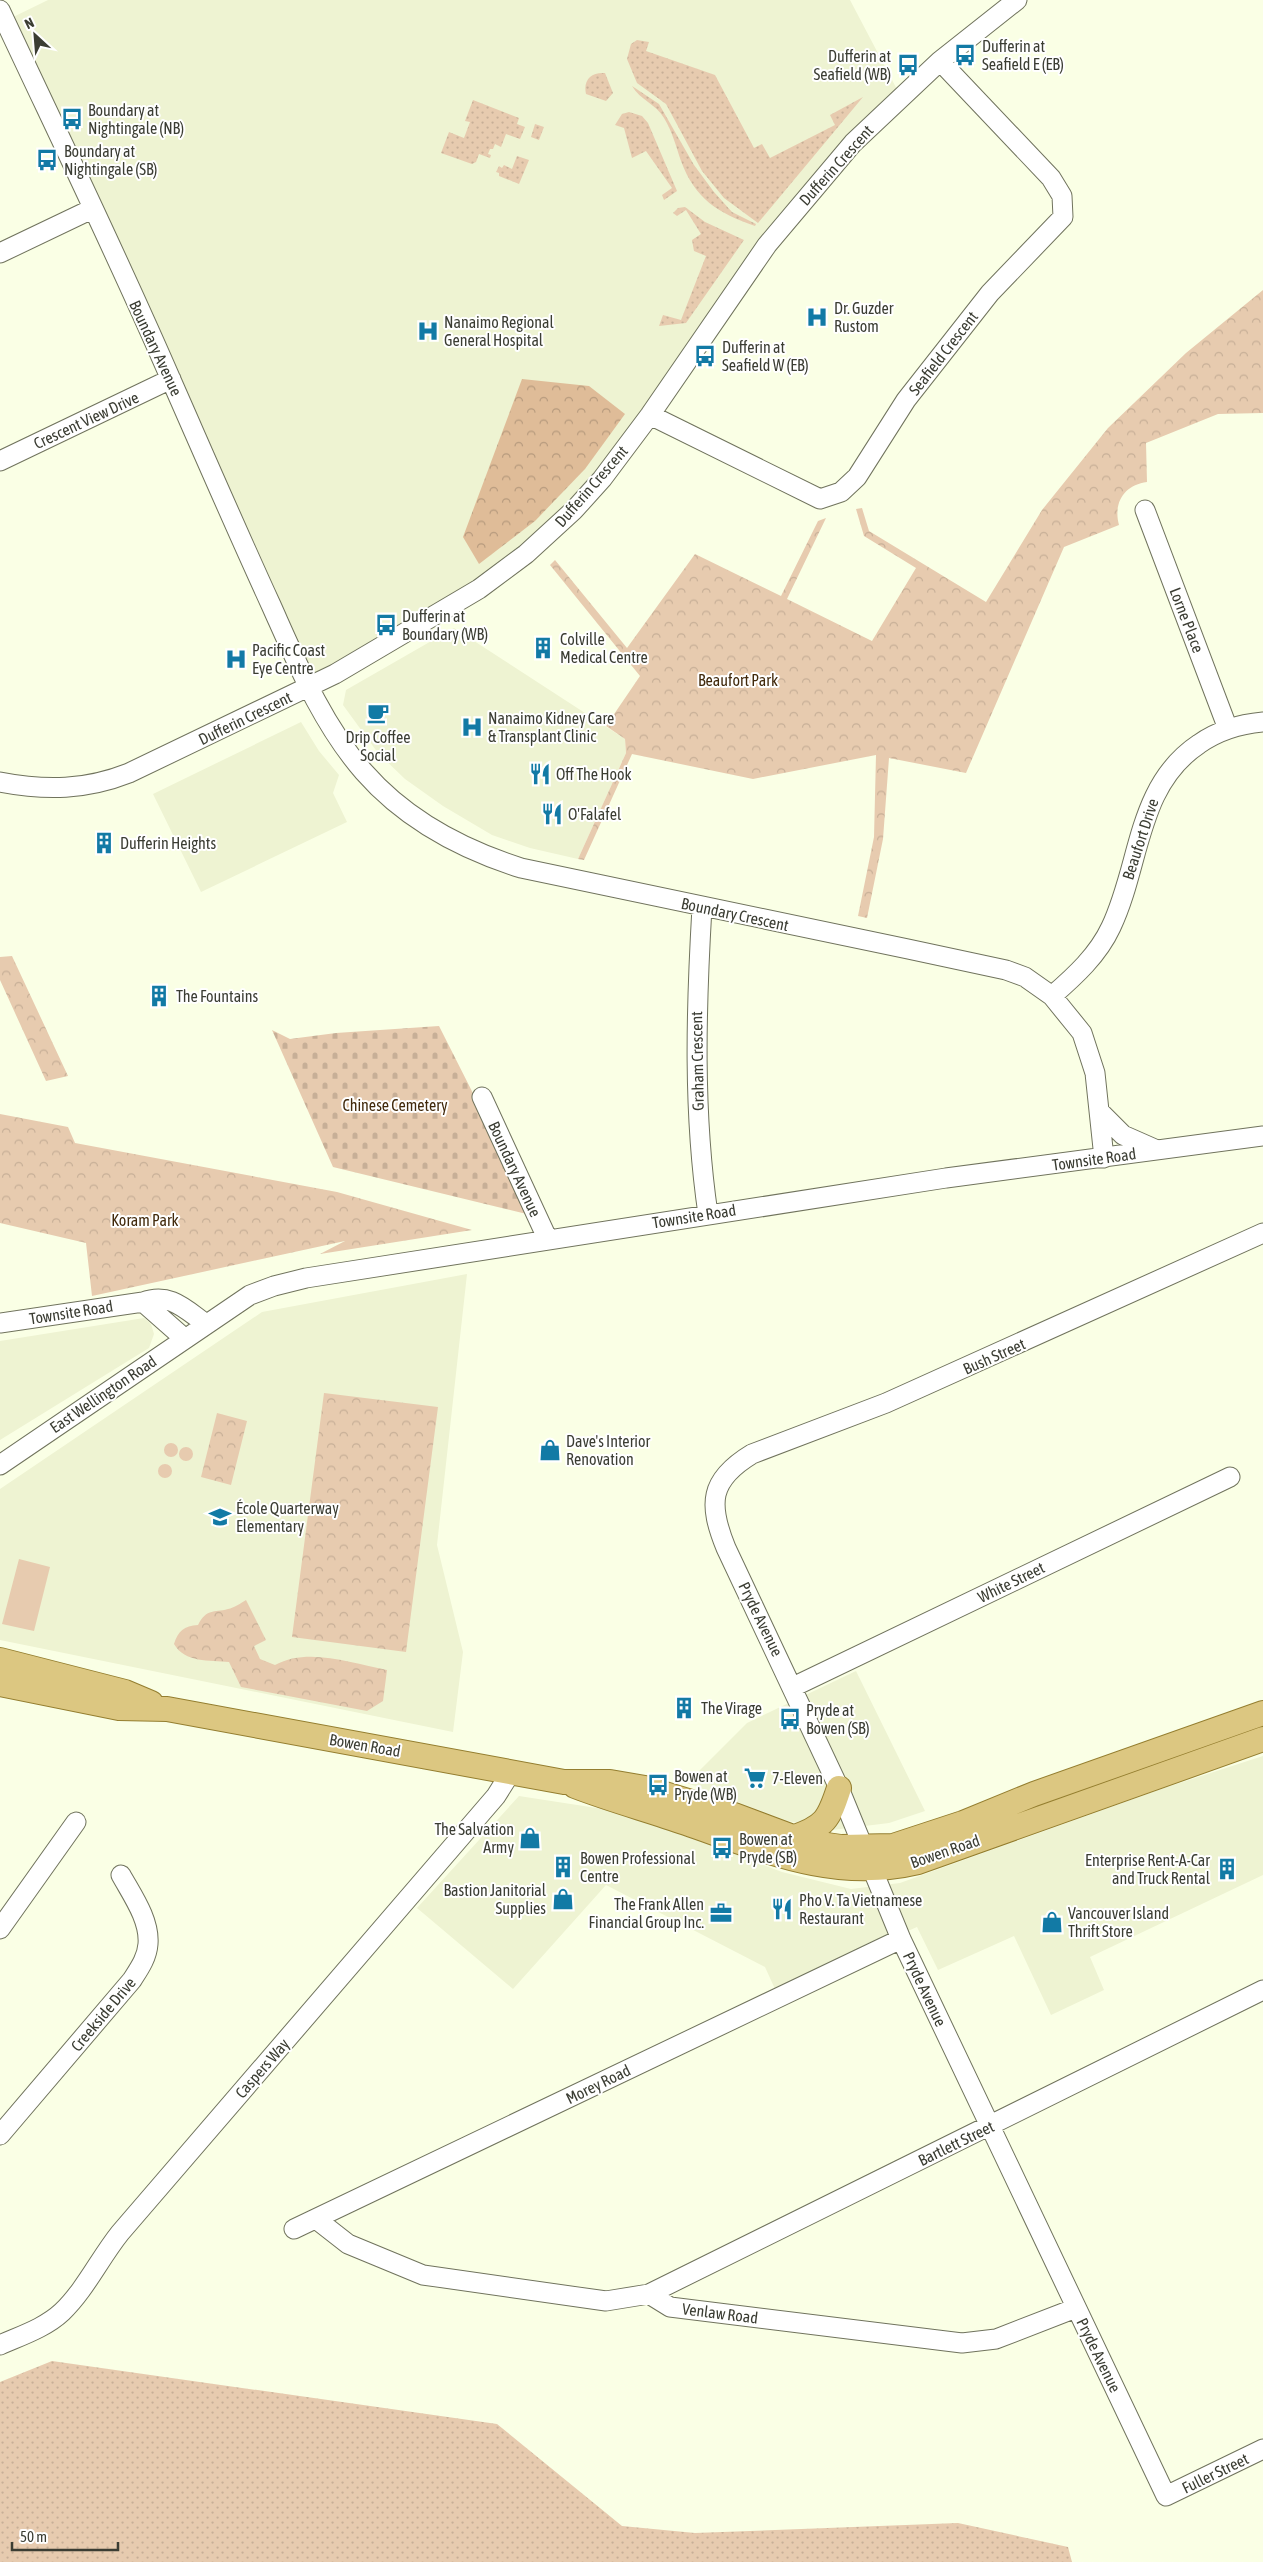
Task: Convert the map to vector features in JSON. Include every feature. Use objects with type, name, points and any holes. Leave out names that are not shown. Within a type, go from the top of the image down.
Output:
[{"type":"main road","name":"Bowen Road","points":[[0,1660],[125,1692],[167,1709]]},
{"type":"main road","name":"Bowen Road","points":[[0,1684],[120,1708],[167,1709],[564,1782],[610,1782],[644,1788],[734,1815],[792,1838],[867,1858],[918,1862],[1263,1739]]},
{"type":"main road","name":"Bowen Road","points":[[564,1782],[609,1800],[652,1811],[795,1861],[841,1868],[893,1846],[929,1835],[1034,1794],[1263,1713]]},
{"type":"main road","points":[[792,1838],[812,1831],[824,1822],[832,1809],[839,1788]]},
{"type":"street","name":"Dufferin Crescent","points":[[0,782],[39,788],[62,789],[108,781],[147,765],[309,688],[480,589],[526,554],[574,510],[602,479],[650,415],[767,246],[853,143],[940,61],[1017,0]]},
{"type":"street","name":"Boundary Avenue","points":[[0,10],[171,379],[222,498],[309,688]]},
{"type":"street","name":"Seafield Crescent","points":[[650,415],[820,499],[841,492],[858,477],[906,400],[990,293],[1063,217],[1062,196],[1051,178],[940,61]]},
{"type":"street","points":[[0,253],[92,209]]},
{"type":"street","name":"Crescent View Drive","points":[[0,461],[171,379]]},
{"type":"street","name":"Lorne Place","points":[[1146,510],[1228,729]]},
{"type":"street","name":"Boundary Crescent","points":[[309,688],[342,743],[365,772],[409,813],[452,841],[521,868],[1006,970],[1024,977],[1052,996],[1082,1033],[1095,1072],[1104,1158]]},
{"type":"street","name":"Beaufort Drive","points":[[1052,996],[1088,961],[1112,927],[1151,801],[1162,781],[1176,762],[1212,735],[1246,723],[1263,722]]},
{"type":"street","name":"Graham Crescent","points":[[702,907],[697,1001],[696,1093],[708,1214]]},
{"type":"street","name":"Boundary Avenue","points":[[482,1097],[548,1240]]},
{"type":"street","points":[[1099,1111],[1123,1135],[1157,1150]]},
{"type":"street","name":"Townsite Road","points":[[0,1323],[143,1302],[157,1297],[171,1300],[206,1324],[250,1295],[306,1278],[946,1178],[1263,1136]]},
{"type":"street","name":"Bush Street","points":[[725,1475],[735,1465],[752,1454],[913,1392],[1263,1233]]},
{"type":"street","points":[[143,1302],[184,1339]]},
{"type":"street","name":"East Wellington Road","points":[[0,1465],[206,1324]]},
{"type":"street","name":"Pryde Avenue","points":[[725,1475],[718,1485],[714,1504],[719,1530],[839,1788],[901,1939],[1166,2496]]},
{"type":"street","name":"White Street","points":[[793,1687],[1230,1477]]},
{"type":"street","name":"Caspers Way","points":[[0,2346],[46,2324],[61,2313],[74,2299],[120,2233],[496,1796],[511,1772]]},
{"type":"street","points":[[0,1929],[76,1822]]},
{"type":"street","name":"Creekside Drive","points":[[0,2135],[132,1980],[144,1961],[148,1944],[145,1925],[139,1907],[121,1875]]},
{"type":"street","name":"Morey Road","points":[[294,2229],[901,1939]]},
{"type":"street","name":"Bartlett Street","points":[[649,2294],[1263,1990]]},
{"type":"street","points":[[316,2219],[348,2244],[423,2275],[606,2301],[649,2294]]},
{"type":"street","name":"Venlaw Road","points":[[649,2294],[670,2307],[962,2342],[996,2339],[1076,2308]]},
{"type":"street","name":"Fuller Street","points":[[1166,2496],[1263,2449]]},
{"type":"shaded area","name":"Nanaimo Regional General Hospital","points":[[48,0],[850,0],[901,97],[853,143],[551,533],[309,688],[5,21]]},
{"type":"shaded area","points":[[454,628],[625,739],[626,753],[578,859],[530,848],[492,835],[443,806],[405,779],[378,753],[343,705],[346,690]]},
{"type":"shaded area","points":[[301,722],[319,751],[339,775],[333,793],[347,822],[201,892],[153,794]]},
{"type":"shaded area","name":"École Quarterway Elementary","points":[[467,1274],[437,1545],[463,1652],[453,1732],[0,1640],[0,1489],[262,1312]]},
{"type":"shaded area","points":[[144,1318],[151,1324],[154,1334],[149,1348],[0,1440],[0,1341]]},
{"type":"shaded area","points":[[856,1671],[925,1811],[889,1823],[832,1830],[788,1821],[687,1783],[747,1723]]},
{"type":"shaded area","points":[[1263,1756],[1263,1875],[1090,1957],[1104,1990],[1051,2015],[1014,1936],[938,1970],[917,1927],[775,1989],[765,1967],[606,1885],[513,1989],[417,1908],[519,1796],[603,1809],[673,1831],[782,1872],[851,1889],[900,1883],[1161,1789]]},
{"type":"green space","points":[[637,40],[649,42],[646,51],[715,75],[754,148],[762,144],[770,158],[835,125],[830,115],[863,97],[758,223],[724,198],[702,171],[666,104],[637,83],[627,59],[631,44]]},
{"type":"green space","points":[[605,73],[613,93],[606,101],[586,94],[585,89],[589,78],[596,74]]},
{"type":"green space","points":[[632,86],[659,104],[694,165],[714,192],[732,212],[756,224],[755,226],[719,210],[701,195],[687,174],[672,133],[661,113],[639,95]]},
{"type":"green space","points":[[473,100],[519,118],[517,124],[525,127],[520,139],[506,134],[501,147],[495,144],[493,149],[490,149],[488,154],[491,155],[490,158],[479,154],[476,162],[472,164],[441,153],[449,132],[464,138],[470,122],[465,121]]},
{"type":"green space","points":[[629,112],[642,116],[648,123],[677,191],[664,200],[662,195],[672,188],[646,151],[632,158],[624,128],[615,125],[622,114]]},
{"type":"green space","points":[[535,124],[544,127],[539,140],[531,137]]},
{"type":"green space","points":[[517,156],[529,160],[519,184],[499,176],[499,173],[496,172],[499,166],[502,168],[504,165],[512,169]]},
{"type":"green space","points":[[685,207],[705,222],[744,240],[686,323],[659,326],[663,315],[681,320],[706,256],[694,251],[692,240],[701,234],[686,210],[677,216],[673,213],[678,208]]},
{"type":"green space","name":"Beaufort Park","points":[[1263,290],[1263,413],[1218,414],[1146,443],[1147,482],[1132,487],[1122,496],[1118,509],[1119,525],[1064,547],[966,773],[889,758],[883,839],[867,918],[858,916],[874,837],[876,755],[753,779],[632,754],[584,860],[578,859],[626,753],[625,739],[606,726],[640,676],[550,565],[555,560],[627,648],[695,554],[781,596],[818,521],[826,518],[787,599],[872,641],[916,568],[864,536],[856,509],[862,508],[869,531],[986,602],[1042,510],[1108,428],[1186,353]]},
{"type":"green space","points":[[522,379],[589,386],[625,414],[585,469],[535,521],[479,564],[463,537]]},
{"type":"green space","points":[[12,956],[68,1076],[46,1081],[0,980],[0,957]]},
{"type":"green space","name":"Chinese Cemetery","points":[[439,1026],[535,1216],[333,1167],[272,1030],[290,1039],[336,1033]]},
{"type":"green space","name":"Koram Park","points":[[0,1114],[68,1127],[75,1143],[337,1192],[472,1230],[320,1254],[345,1241],[92,1296],[86,1243],[0,1223]]},
{"type":"green space","points":[[324,1393],[438,1407],[406,1652],[292,1637]]},
{"type":"green space","points":[[217,1413],[247,1421],[231,1485],[201,1477]]},
{"type":"green space","points":[[171,1443],[176,1445],[178,1450],[176,1455],[171,1457],[166,1455],[164,1450],[166,1445]]},
{"type":"green space","points":[[186,1447],[191,1449],[193,1454],[191,1459],[186,1461],[181,1459],[179,1454],[181,1449]]},
{"type":"green space","points":[[165,1464],[170,1466],[172,1471],[170,1476],[165,1478],[160,1476],[158,1471],[160,1466]]},
{"type":"green space","points":[[19,1559],[50,1567],[34,1631],[2,1624]]},
{"type":"green space","points":[[246,1600],[266,1640],[254,1646],[260,1659],[275,1665],[301,1657],[330,1658],[387,1670],[383,1701],[367,1711],[241,1687],[229,1662],[191,1658],[184,1655],[174,1644],[182,1630],[198,1625],[207,1614],[230,1608]]},
{"type":"green space","points":[[52,2361],[497,2424],[622,2526],[695,2533],[958,2523],[1068,2547],[1072,2562],[0,2562],[0,2382]]},
{"type":"place","name":"Dufferin at Seafield E (EB)","points":[[965,55]]},
{"type":"place","name":"Dufferin at Seafield (WB)","points":[[908,65]]},
{"type":"place","name":"Boundary at Nightingale (NB)","points":[[72,119]]},
{"type":"place","name":"Boundary at Nightingale (SB)","points":[[47,160]]},
{"type":"place","name":"Dr. Guzder Rustom","points":[[817,317]]},
{"type":"place","name":"Nanaimo Regional General Hospital","points":[[428,331]]},
{"type":"place","name":"Dufferin at Seafield W (EB)","points":[[705,356]]},
{"type":"place","name":"Dufferin at Boundary (WB)","points":[[386,625]]},
{"type":"place","name":"Colville Medical Centre","points":[[543,648]]},
{"type":"place","name":"Pacific Coast Eye Centre","points":[[236,659]]},
{"type":"place","name":"Drip Coffee Social","points":[[378,713]]},
{"type":"place","name":"Nanaimo Kidney Care & Transplant Clinic","points":[[472,727]]},
{"type":"place","name":"Off The Hook","points":[[540,774]]},
{"type":"place","name":"O'Falafel","points":[[552,814]]},
{"type":"place","name":"Dufferin Heights","points":[[104,843]]},
{"type":"place","name":"The Fountains","points":[[159,996]]},
{"type":"place","name":"Dave's Interior Renovation","points":[[550,1450]]},
{"type":"place","name":"École Quarterway Elementary","points":[[220,1517]]},
{"type":"place","name":"The Virage","points":[[684,1708]]},
{"type":"place","name":"Pryde at Bowen (SB)","points":[[790,1719]]},
{"type":"place","name":"7-Eleven","points":[[755,1778]]},
{"type":"place","name":"Bowen at Pryde (WB)","points":[[658,1785]]},
{"type":"place","name":"The Salvation Army","points":[[530,1838]]},
{"type":"place","name":"Bowen at Pryde (SB)","points":[[722,1848]]},
{"type":"place","name":"Bowen Professional Centre","points":[[563,1867]]},
{"type":"place","name":"Enterprise Rent-A-Car and Truck Rental","points":[[1227,1869]]},
{"type":"place","name":"Bastion Janitorial Supplies","points":[[563,1899]]},
{"type":"place","name":"Pho V. Ta Vietnamese Restaurant","points":[[782,1909]]},
{"type":"place","name":"The Frank Allen Financial Group Inc.","points":[[721,1913]]},
{"type":"place","name":"Vancouver Island Thrift Store","points":[[1052,1922]]}]
